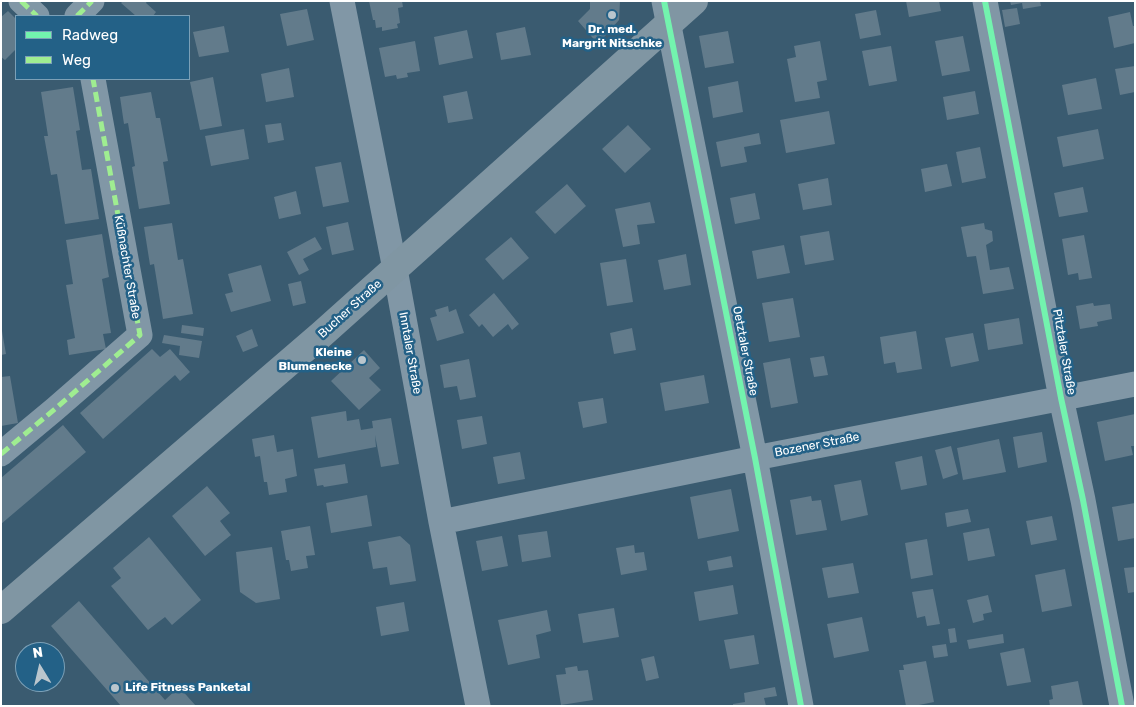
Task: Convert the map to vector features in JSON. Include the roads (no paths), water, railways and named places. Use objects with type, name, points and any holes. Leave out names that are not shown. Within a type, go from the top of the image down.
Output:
[{"type":"main road","name":"Bucher Straße","points":[[1,610],[395,269],[666,12],[694,1]]},
{"type":"street","points":[[21,1],[36,15]]},
{"type":"street","points":[[78,15],[92,1]]},
{"type":"street","name":"Inntaler Straße","points":[[342,1],[478,706]]},
{"type":"street","name":"Pitztaler Straße","points":[[985,1],[1122,706]]},
{"type":"street","name":"Oetztaler Straße","points":[[666,12],[755,458],[801,706]]},
{"type":"street","name":"Küßnachter Straße","points":[[1,454],[55,410],[140,335],[93,80]]},
{"type":"street","name":"Bozener Straße","points":[[441,522],[755,458],[1135,384]]},
{"type":"place","name":"Dr. med. Margrit Nitschke","points":[[612,15]]},
{"type":"place","name":"Kleine Blumenecke","points":[[362,360]]},
{"type":"place","name":"Life Fitness Panketal","points":[[115,688]]}]
